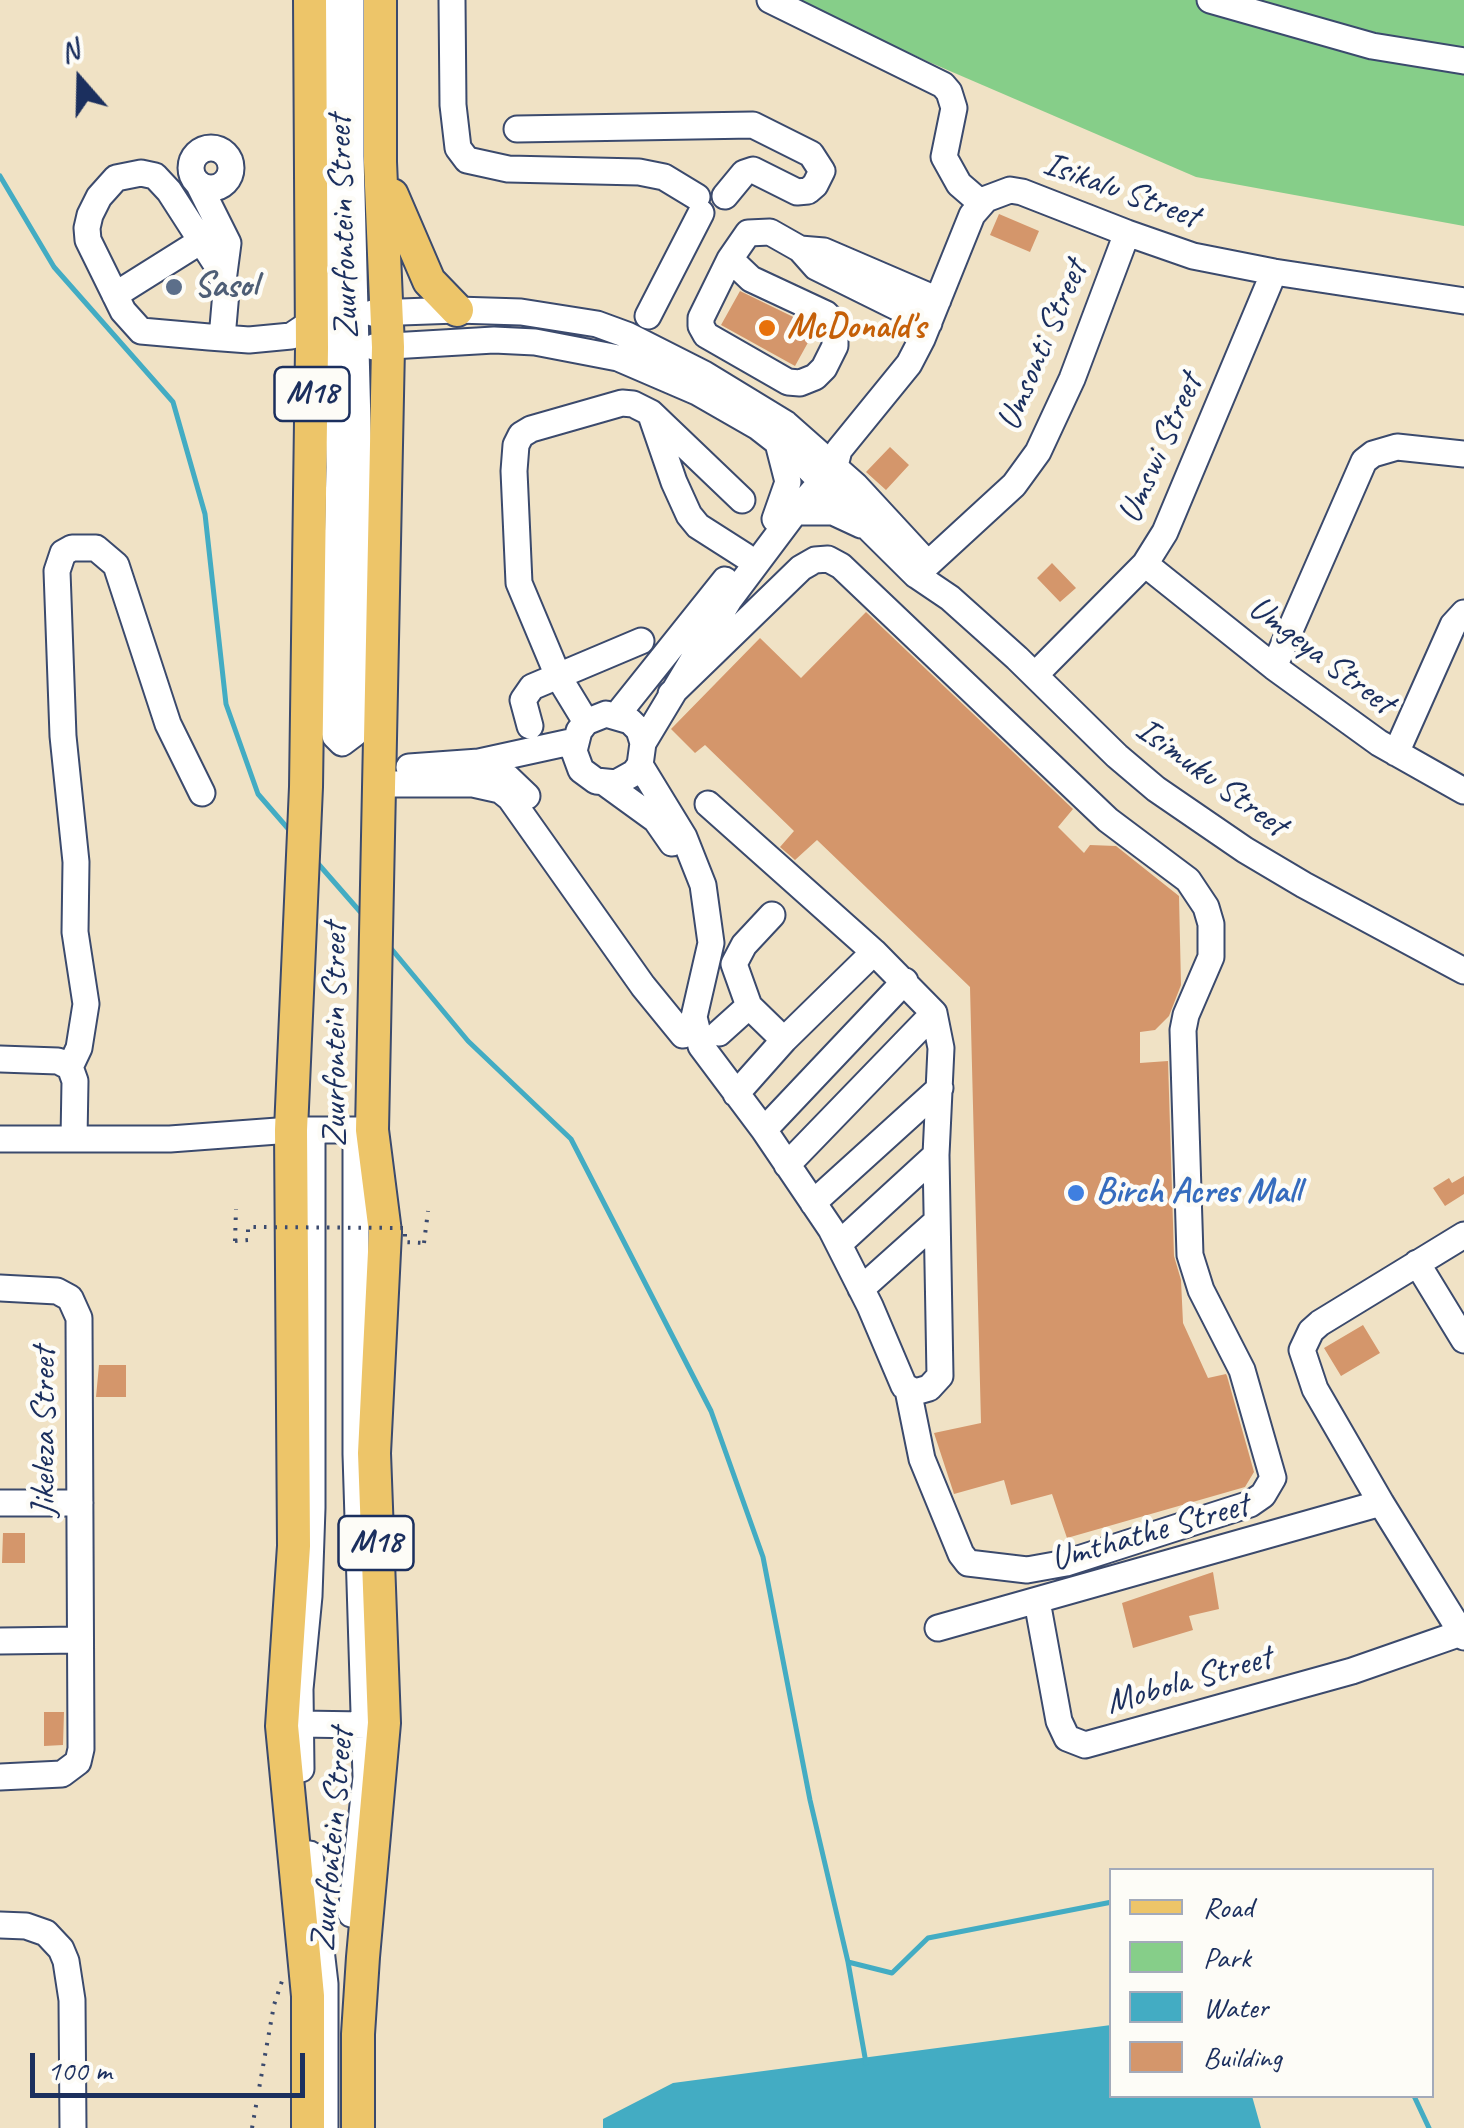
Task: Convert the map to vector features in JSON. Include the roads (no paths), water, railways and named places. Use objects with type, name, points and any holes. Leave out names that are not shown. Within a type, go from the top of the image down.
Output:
[{"type":"main road","name":"Zuurfontein Street","points":[[310,0],[380,776],[364,1130],[386,1232],[374,1453],[384,1723],[361,1984],[358,2128]]},
{"type":"main road","name":"Zuurfontein Street","points":[[308,2128],[305,1955],[282,1726],[294,1546],[300,932],[306,788],[342,333],[380,162],[380,0]]},
{"type":"main road","points":[[380,162],[418,261],[440,295],[457,310]]},
{"type":"street","points":[[330,0],[342,333],[360,501],[356,719],[351,739],[342,743],[335,736],[333,725],[342,333],[351,156],[351,0]]},
{"type":"street","points":[[452,0],[453,105],[458,148],[466,160],[508,169],[639,172],[664,178],[712,203],[748,234],[770,232],[800,249],[816,267],[934,311]]},
{"type":"street","points":[[605,784],[626,779],[671,694],[785,516],[908,364],[934,311],[972,214],[981,203],[959,184],[944,157],[954,108],[943,85],[770,0]]},
{"type":"street","points":[[1210,0],[1372,46],[1464,61]]},
{"type":"street","points":[[1297,0],[1302,29]]},
{"type":"street","points":[[517,129],[753,125],[811,154],[822,171],[808,191],[798,192],[753,170],[744,173],[712,203],[648,316]]},
{"type":"street","points":[[223,281],[228,243],[231,164],[225,154],[214,148],[202,151],[193,160],[192,172],[228,243]]},
{"type":"street","points":[[222,338],[226,292],[223,281],[169,191],[155,176],[141,173],[116,178],[99,198],[86,228],[88,240],[123,312],[141,331],[222,338],[249,340],[342,333],[534,342],[659,362]]},
{"type":"street","name":"Isikalu Street","points":[[981,203],[998,193],[1022,192],[1126,234],[1194,256],[1464,301]]},
{"type":"street","points":[[730,258],[751,279],[826,314],[835,323],[835,346],[815,377],[788,382],[706,336],[701,318],[730,258],[748,234]]},
{"type":"street","name":"Umsonti Street","points":[[922,570],[1014,485],[1038,452],[1072,379],[1126,234]]},
{"type":"street","points":[[115,295],[201,241]]},
{"type":"street","name":"Umswi Street","points":[[1035,675],[1145,564],[1180,503],[1274,272]]},
{"type":"street","points":[[716,286],[751,279]]},
{"type":"street","points":[[342,333],[457,310],[558,316],[597,324],[659,362]]},
{"type":"street","name":"Isimuku Street","points":[[659,362],[697,392],[778,441],[826,464],[874,533],[922,570]]},
{"type":"street","name":"Isimuku Street","points":[[659,362],[766,410],[826,464],[950,598],[1156,789],[1245,850],[1464,970]]},
{"type":"street","points":[[683,1034],[683,998],[696,940],[692,885],[656,820],[605,784],[588,777],[558,676],[523,596],[516,569],[516,445],[521,435],[531,429],[633,404],[650,414],[742,500]]},
{"type":"street","points":[[650,414],[690,516],[698,526],[745,556]]},
{"type":"street","points":[[617,715],[745,556],[785,516],[788,482],[778,441]]},
{"type":"street","points":[[1274,667],[1364,461],[1373,454],[1398,447],[1464,454]]},
{"type":"street","points":[[785,516],[833,512],[874,533]]},
{"type":"street","points":[[70,1068],[85,1025],[86,1004],[76,932],[76,862],[63,736],[56,571],[64,553],[72,548],[96,548],[116,566],[168,724],[202,793]]},
{"type":"street","points":[[522,788],[529,774],[579,741],[606,714],[630,720],[639,730],[642,754],[684,837],[703,885],[711,944],[697,999],[696,1033],[717,1070],[764,1130],[839,1244],[908,1390],[922,1459],[968,1563],[1027,1570],[1066,1563],[1250,1504],[1264,1495],[1272,1478],[1247,1388],[1238,1359],[1201,1290],[1190,1255],[1183,1030],[1211,957],[1211,924],[1200,893],[1108,820],[841,566],[828,559],[815,560],[801,568],[671,694]]},
{"type":"street","name":"Umgeya Street","points":[[1145,564],[1274,667],[1396,752],[1464,791]]},
{"type":"street","points":[[1396,752],[1454,625],[1464,613]]},
{"type":"street","points":[[530,726],[523,700],[526,692],[641,641]]},
{"type":"street","points":[[380,776],[479,762],[579,741]]},
{"type":"street","points":[[479,762],[522,788],[654,988],[666,997],[683,998]]},
{"type":"street","points":[[380,776],[473,784],[500,790],[510,798],[642,986],[735,1103],[784,1040],[874,952]]},
{"type":"street","points":[[708,804],[874,952],[934,1013],[940,1034],[936,1155],[940,1376],[929,1388],[908,1390]]},
{"type":"street","points":[[772,914],[744,944],[734,964],[750,1006],[784,1040]]},
{"type":"street","points":[[764,1130],[904,980]]},
{"type":"street","points":[[719,1033],[750,1006]]},
{"type":"street","points":[[788,1165],[934,1013]]},
{"type":"street","points":[[0,1060],[58,1061],[70,1068],[75,1081],[74,1139]]},
{"type":"street","points":[[813,1202],[940,1088]]},
{"type":"street","points":[[301,1130],[312,1508],[300,1724],[306,1820],[325,1984],[325,2128]]},
{"type":"street","points":[[0,1139],[170,1139],[364,1130],[356,1454],[366,1777],[355,1856],[342,2038],[342,2128]]},
{"type":"street","points":[[839,1244],[936,1155]]},
{"type":"street","points":[[861,1289],[937,1221]]},
{"type":"street","points":[[1463,1634],[1381,1503],[1309,1377],[1302,1350],[1311,1331],[1320,1323],[1464,1235]]},
{"type":"street","points":[[1417,1263],[1464,1340]]},
{"type":"street","name":"Jikeleza Street","points":[[0,1288],[58,1291],[76,1307],[80,1327],[81,1749],[78,1762],[62,1774],[0,1777]]},
{"type":"street","points":[[0,1503],[80,1502]]},
{"type":"street","name":"Umthathe Street","points":[[938,1628],[1381,1503]]},
{"type":"street","name":"Mobola Street","points":[[1037,1601],[1059,1721],[1067,1738],[1085,1745],[1352,1672],[1463,1634]]},
{"type":"street","points":[[0,1641],[80,1640]]},
{"type":"street","points":[[300,1724],[365,1725]]},
{"type":"street","points":[[0,1924],[26,1926],[46,1933],[66,1961],[72,2000],[74,2128]]},
{"type":"water","points":[[1109,2025],[1109,2098],[1253,2098],[1261,2128],[603,2128],[603,2119],[673,2083]]},
{"type":"waterway","points":[[0,176],[54,267],[173,402],[205,514],[226,704],[258,794],[291,832]]},
{"type":"waterway","points":[[314,859],[363,915]]},
{"type":"waterway","points":[[389,946],[468,1041],[571,1139],[711,1411],[763,1557],[810,1800],[848,1962],[892,1973],[928,1938],[1109,1903]]},
{"type":"waterway","points":[[848,1962],[866,2063]]},
{"type":"waterway","points":[[1415,2098],[1429,2128]]},
{"type":"place","name":"Sasol","points":[[174,287]]},
{"type":"place","name":"McDonald's","points":[[767,328]]},
{"type":"place","name":"Birch Acres Mall","points":[[1076,1193]]}]
